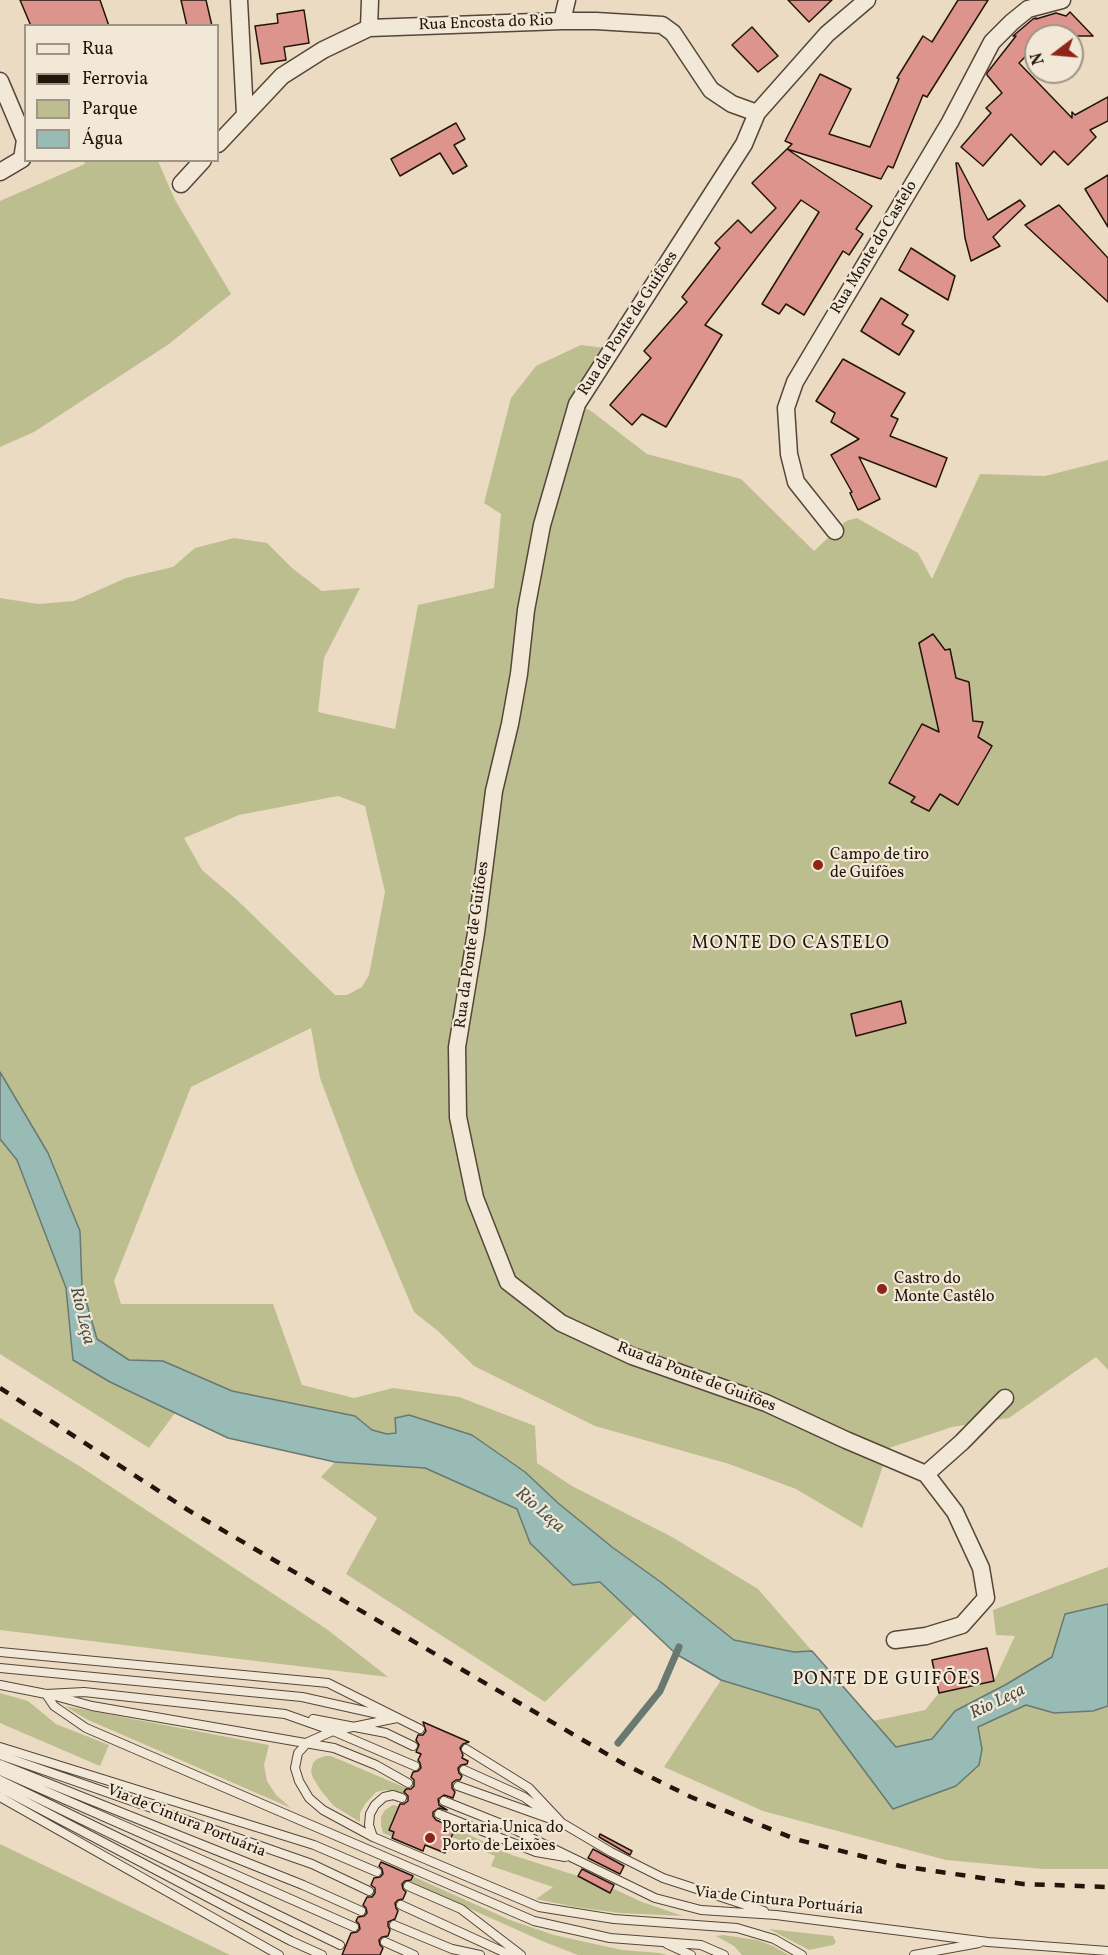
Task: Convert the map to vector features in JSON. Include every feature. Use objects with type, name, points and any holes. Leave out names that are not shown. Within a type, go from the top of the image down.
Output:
[{"type":"street","points":[[239,0],[245,114]]},
{"type":"street","points":[[369,28],[370,0]]},
{"type":"street","points":[[562,21],[567,0]]},
{"type":"street","name":"Rua da Ponte de Guifões","points":[[867,0],[827,34],[757,113],[744,144],[577,404],[542,525],[526,610],[519,674],[510,724],[494,791],[476,933],[457,1047],[458,1117],[475,1198],[508,1282],[561,1323],[632,1356],[766,1403],[926,1474],[955,1512],[981,1568],[986,1598],[962,1625],[926,1636],[895,1640]]},
{"type":"street","name":"Rua Monte do Castelo","points":[[835,531],[796,482],[789,454],[786,408],[795,382],[950,122],[992,42],[1011,22],[1028,9],[1062,0]]},
{"type":"street","name":"Rua Encosta do Rio","points":[[219,143],[282,76],[322,50],[369,28],[562,21],[662,25],[673,33],[711,90],[732,104],[757,113]]},
{"type":"street","points":[[0,81],[24,138]]},
{"type":"street","points":[[0,172],[22,159],[24,146]]},
{"type":"street","points":[[181,184],[201,162]]},
{"type":"street","points":[[926,1474],[962,1442],[1005,1398]]},
{"type":"lane","points":[[0,1652],[328,1683],[420,1729]]},
{"type":"lane","points":[[0,1668],[302,1697],[397,1718]]},
{"type":"lane","points":[[0,1685],[92,1706],[334,1748],[376,1765],[408,1783]]},
{"type":"lane","points":[[46,1694],[84,1692],[285,1714],[386,1733],[413,1746]]},
{"type":"lane","points":[[46,1694],[54,1706],[86,1728],[534,1921],[610,1938],[701,1945],[724,1955]]},
{"type":"lane","points":[[285,1714],[333,1731],[415,1766]]},
{"type":"lane","points":[[397,1718],[333,1731],[308,1742],[298,1753],[295,1768],[299,1781],[309,1798],[323,1810],[373,1837],[539,1907],[614,1919],[737,1928],[774,1939],[802,1955]]},
{"type":"lane","points":[[0,1747],[314,1845],[377,1872]]},
{"type":"lane","points":[[466,1749],[529,1788],[562,1823]]},
{"type":"lane","points":[[0,1755],[312,1864],[369,1891]]},
{"type":"lane","name":"Via de Cintura Portuária","points":[[0,1764],[303,1885],[361,1911]]},
{"type":"lane","points":[[464,1770],[524,1797],[611,1852],[663,1878],[776,1915]]},
{"type":"lane","points":[[0,1771],[354,1927]]},
{"type":"lane","points":[[0,1780],[340,1945]]},
{"type":"lane","points":[[458,1786],[562,1823]]},
{"type":"lane","points":[[0,1788],[321,1955]]},
{"type":"lane","points":[[0,1797],[279,1955]]},
{"type":"lane","points":[[373,1837],[369,1825],[370,1814],[375,1805],[384,1797],[402,1798]]},
{"type":"lane","name":"Via de Cintura Portuária","points":[[444,1801],[509,1827],[655,1898],[701,1910],[776,1915],[988,1942],[1108,1951]]},
{"type":"lane","points":[[439,1814],[536,1852],[574,1858]]},
{"type":"lane","points":[[408,1886],[461,1909],[521,1955]]},
{"type":"lane","points":[[401,1905],[510,1955]]},
{"type":"lane","points":[[394,1925],[452,1949],[480,1955]]},
{"type":"lane","points":[[385,1942],[414,1955]]},
{"type":"lane","points":[[660,1942],[691,1955]]},
{"type":"lane","name":"Via de Cintura Portuária","points":[[914,1955],[988,1942]]},
{"type":"green space","points":[[84,162],[158,162],[175,200],[231,294],[169,344],[34,432],[0,447],[0,201],[85,164]]},
{"type":"green space","points":[[581,345],[614,349],[578,404],[591,411],[647,454],[741,479],[814,551],[846,521],[857,518],[918,553],[932,579],[980,474],[1045,476],[1108,460],[1108,1370],[1096,1357],[1009,1418],[952,1427],[889,1448],[862,1528],[796,1489],[729,1464],[595,1426],[474,1366],[438,1331],[414,1312],[355,1171],[320,1078],[311,1028],[191,1087],[114,1281],[121,1304],[273,1304],[302,1385],[354,1398],[393,1388],[459,1397],[535,1426],[537,1463],[572,1486],[672,1537],[758,1589],[812,1651],[794,1652],[734,1640],[612,1547],[558,1503],[525,1472],[396,1433],[387,1434],[372,1430],[355,1416],[232,1391],[163,1361],[129,1361],[97,1339],[82,1287],[80,1231],[48,1153],[0,1072],[0,598],[38,604],[74,601],[126,578],[173,567],[195,548],[234,538],[267,543],[292,568],[322,591],[360,588],[324,658],[318,712],[395,729],[418,605],[494,588],[501,514],[484,503],[511,398],[536,366]],"holes":[[[338,796],[365,806],[385,892],[369,975],[362,987],[347,995],[335,995],[236,899],[202,870],[184,838],[239,815]]]},
{"type":"green space","points":[[0,1139],[17,1160],[66,1288],[73,1360],[110,1382],[175,1413],[149,1448],[0,1354]]},
{"type":"green space","points":[[0,1418],[81,1467],[328,1630],[388,1677],[0,1630]]},
{"type":"green space","points":[[335,1462],[425,1468],[517,1509],[530,1543],[573,1585],[600,1582],[634,1615],[545,1702],[346,1574],[377,1518],[321,1477]]},
{"type":"green space","points":[[1108,1567],[1108,1604],[1065,1614],[1052,1657],[955,1711],[932,1739],[896,1747],[873,1721],[925,1710],[939,1693],[994,1681],[1015,1636],[996,1635],[993,1610]]},
{"type":"green space","points":[[721,1680],[819,1710],[894,1809],[956,1786],[979,1765],[982,1749],[977,1727],[1026,1705],[1054,1713],[1093,1711],[1108,1706],[1108,1869],[1043,1869],[946,1860],[763,1811],[664,1767]]},
{"type":"green space","points":[[0,1693],[28,1701],[56,1724],[109,1745],[100,1766],[0,1723]]},
{"type":"green space","points":[[65,1706],[269,1745],[264,1765],[267,1781],[276,1795],[291,1808],[86,1719]]},
{"type":"green space","points":[[325,1756],[331,1756],[406,1788],[404,1794],[386,1790],[376,1792],[360,1813],[360,1822],[334,1806],[313,1778],[311,1771],[313,1763]]},
{"type":"green space","points":[[393,1805],[399,1806],[389,1830],[412,1839],[410,1844],[383,1833],[381,1817],[385,1810]]},
{"type":"green space","points":[[455,1828],[512,1855],[578,1876],[609,1893],[612,1888],[642,1902],[683,1916],[620,1913],[536,1899],[553,1887],[491,1866],[495,1856],[452,1837]]},
{"type":"green space","points":[[0,1844],[230,1955],[0,1955]]},
{"type":"green space","points":[[412,1876],[510,1920],[554,1935],[622,1950],[667,1955],[578,1955],[410,1882]]},
{"type":"green space","points":[[769,1929],[833,1936],[836,1942],[833,1945],[809,1950]]},
{"type":"green space","points":[[716,1936],[757,1940],[789,1955],[742,1955],[734,1946]]},
{"type":"water","name":"Rio Leça","points":[[0,1072],[48,1153],[80,1231],[82,1287],[97,1339],[129,1360],[163,1361],[232,1391],[355,1416],[372,1430],[387,1434],[396,1433],[395,1418],[409,1415],[472,1435],[525,1472],[558,1503],[612,1547],[734,1640],[794,1652],[812,1651],[896,1747],[932,1739],[955,1711],[1052,1657],[1065,1614],[1108,1604],[1108,1706],[1093,1711],[1054,1713],[1026,1705],[978,1727],[982,1749],[979,1765],[956,1786],[893,1809],[819,1710],[721,1680],[676,1654],[600,1582],[573,1585],[530,1543],[517,1509],[425,1468],[335,1462],[228,1438],[110,1382],[73,1360],[66,1288],[17,1160],[0,1139]]},
{"type":"building","points":[[20,0],[100,0],[108,24],[30,24]]},
{"type":"building","points":[[181,0],[206,0],[212,24],[187,24]]},
{"type":"building","points":[[788,0],[832,0],[809,22]]},
{"type":"building","points":[[958,0],[988,0],[927,97],[923,95],[893,168],[888,166],[881,179],[787,149],[792,144],[785,141],[820,74],[851,89],[829,134],[870,147],[899,79],[897,78],[923,36],[932,42]]},
{"type":"building","points":[[304,10],[309,43],[284,47],[286,60],[261,64],[255,26],[278,23],[277,14]]},
{"type":"building","points":[[1070,12],[1082,24],[1027,24],[1033,19],[1056,13],[1066,16]]},
{"type":"building","points":[[752,27],[778,56],[758,72],[732,45]]},
{"type":"building","points":[[1024,27],[1024,58],[1019,63],[1024,68],[1024,84],[1039,84],[1072,118],[1072,112],[1075,115],[1108,97],[1108,121],[1090,130],[1096,137],[1068,165],[1054,151],[1041,165],[1011,134],[983,166],[961,147],[991,113],[986,108],[1002,93],[987,73],[1016,36],[1013,36]]},
{"type":"building","points":[[1084,27],[1093,36],[1084,36]]},
{"type":"building","points":[[456,123],[465,139],[454,145],[467,166],[453,174],[440,153],[400,176],[391,159]]},
{"type":"building","points":[[787,149],[872,206],[856,229],[863,234],[849,255],[843,251],[804,315],[786,304],[779,314],[762,304],[819,212],[801,200],[705,325],[722,335],[666,427],[642,414],[632,425],[610,405],[651,358],[644,351],[687,302],[682,297],[720,248],[715,243],[738,220],[751,233],[776,208],[752,183]]},
{"type":"building","points":[[956,163],[988,220],[1020,200],[1025,206],[993,237],[1000,246],[971,261],[965,238]]},
{"type":"building","points":[[1108,175],[1108,227],[1085,189]]},
{"type":"building","points":[[1059,205],[1108,258],[1108,302],[1025,225]]},
{"type":"building","points":[[911,248],[955,276],[948,300],[899,270]]},
{"type":"building","points":[[881,298],[908,315],[902,324],[914,331],[899,355],[861,331]]},
{"type":"building","points":[[843,359],[905,393],[891,416],[898,419],[890,436],[947,458],[936,487],[859,457],[880,499],[858,510],[850,493],[852,492],[831,455],[859,439],[831,422],[835,413],[816,401]]},
{"type":"building","points":[[933,634],[945,650],[950,649],[956,678],[969,682],[973,721],[983,722],[978,737],[992,746],[958,805],[940,794],[929,811],[911,802],[915,797],[889,783],[922,724],[939,732],[919,643]]},
{"type":"building","points":[[901,1001],[906,1023],[856,1036],[851,1014]]},
{"type":"building","points":[[987,1648],[994,1681],[939,1693],[932,1660]]},
{"type":"building","points":[[423,1722],[469,1742],[460,1748],[462,1758],[468,1761],[467,1764],[458,1768],[462,1776],[460,1780],[452,1783],[455,1792],[453,1798],[444,1795],[438,1799],[439,1805],[447,1810],[439,1808],[433,1812],[436,1820],[455,1828],[445,1853],[425,1845],[423,1851],[392,1838],[394,1832],[389,1830],[400,1804],[408,1801],[408,1796],[404,1792],[414,1786],[414,1780],[411,1777],[413,1772],[421,1768],[418,1760],[421,1754],[416,1752],[419,1745],[416,1740],[418,1735],[423,1735],[426,1731]]},
{"type":"building","points":[[600,1834],[632,1851],[630,1855],[599,1837]]},
{"type":"building","points":[[593,1849],[624,1866],[620,1874],[588,1858]]},
{"type":"building","points":[[381,1862],[413,1876],[411,1880],[402,1884],[406,1892],[403,1899],[395,1903],[398,1911],[395,1919],[388,1922],[390,1930],[388,1936],[379,1940],[383,1948],[380,1955],[342,1955],[351,1933],[360,1929],[356,1921],[358,1917],[367,1913],[363,1905],[367,1897],[372,1897],[375,1893],[375,1888],[371,1885],[374,1878],[383,1874],[379,1866]]},
{"type":"building","points":[[582,1869],[614,1885],[610,1893],[578,1876]]},
{"type":"waterway","points":[[618,1743],[660,1691],[679,1647]]},
{"type":"railway","points":[[0,1388],[188,1510],[624,1764],[691,1797],[795,1839],[900,1866],[1023,1884],[1108,1887]]},
{"type":"place","name":"Campo de tiro de Guifões","points":[[818,865]]},
{"type":"place","name":"Castro do Monte Castêlo","points":[[882,1289]]},
{"type":"place","name":"Portaria Unica do Porto de Leixões","points":[[430,1838]]},
{"type":"district","name":"MONTE DO CASTELO","points":[[791,945]]},
{"type":"district","name":"PONTE DE GUIFÕES","points":[[887,1681]]}]
